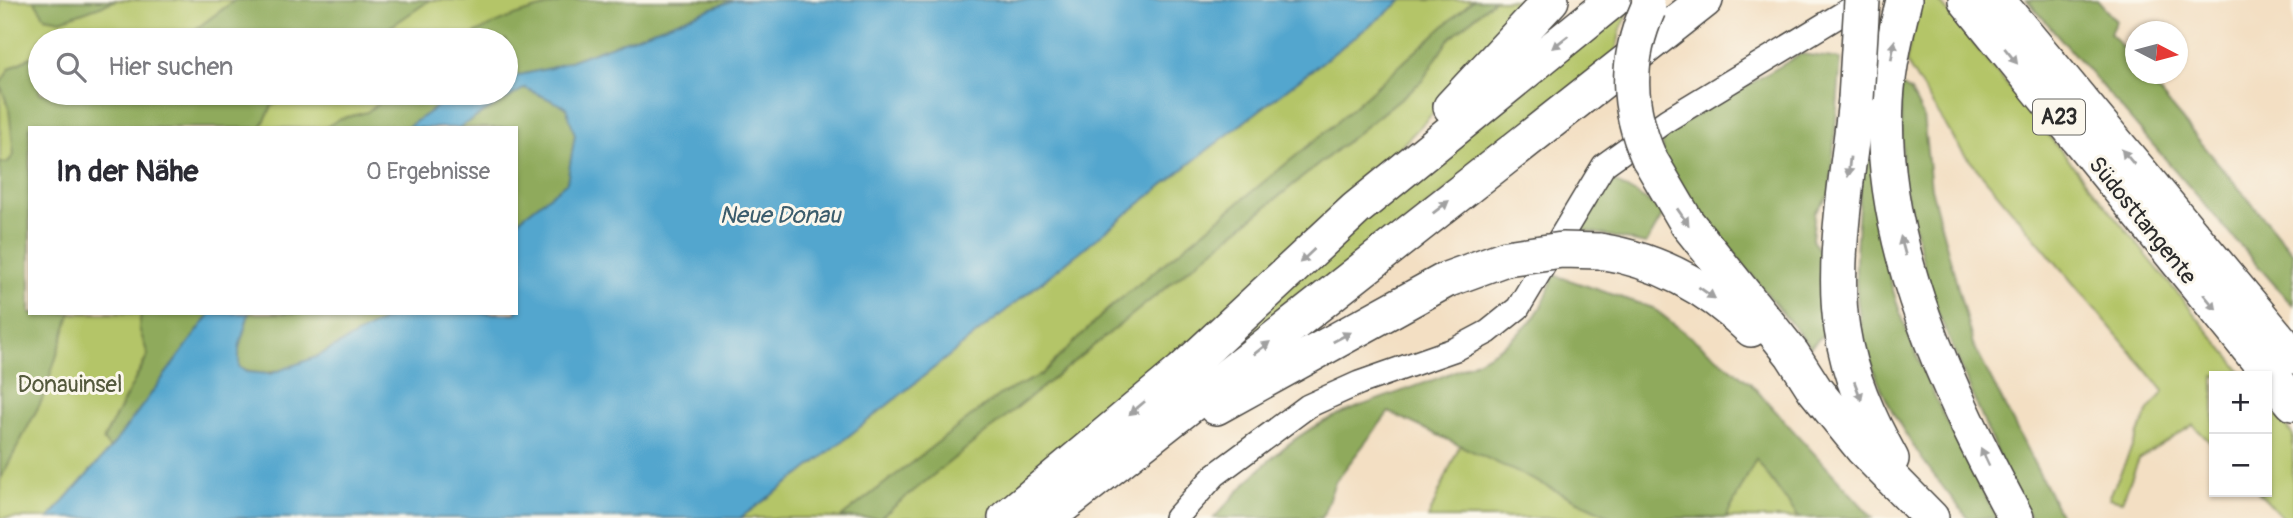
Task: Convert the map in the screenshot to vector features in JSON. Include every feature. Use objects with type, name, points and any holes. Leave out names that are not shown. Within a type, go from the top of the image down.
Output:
[{"type":"highway","points":[[1356,209],[1551,0]]},
{"type":"highway","points":[[1006,518],[1182,371],[1356,209],[1613,0]]},
{"type":"highway","points":[[1047,518],[1705,0]]},
{"type":"highway","points":[[1864,0],[1871,100],[1910,272],[1959,402],[2016,518]]},
{"type":"highway","points":[[1904,0],[1871,100],[1839,276],[1841,327],[1850,367],[1864,406],[1884,446],[1925,511]]},
{"type":"highway","name":"Südosttangente","points":[[1977,1],[2293,356]]},
{"type":"highway","name":"Südosttangente","points":[[1977,1],[2293,403]]},
{"type":"highway","points":[[1651,5],[1635,44],[1630,79],[1634,116],[1649,159],[1687,223],[1792,354],[1815,390],[1863,449],[1925,511]]},
{"type":"highway","points":[[1093,481],[1234,395],[1446,281],[1506,258],[1562,250],[1599,251],[1644,260],[1695,285],[1743,321],[1815,390]]},
{"type":"street","points":[[1176,518],[1215,475],[1308,406],[1359,383],[1456,349],[1488,332],[1518,308],[1604,165],[1656,127],[1864,0]]},
{"type":"green space","name":"Donauinsel","points":[[0,0],[734,0],[518,74],[518,28],[28,28],[28,105],[440,105],[409,126],[28,126],[28,315],[210,315],[110,449],[49,518],[0,518]]},
{"type":"green space","points":[[34,0],[117,0],[61,20],[45,17]]},
{"type":"green space","points":[[235,0],[430,0],[389,28],[197,28]]},
{"type":"green space","points":[[573,0],[734,0],[551,68],[518,75],[518,28],[486,28],[544,7]]},
{"type":"green space","points":[[1403,0],[1529,0],[1438,108],[1326,224],[1123,406],[986,518],[740,518],[801,474],[1197,158]]},
{"type":"green space","points":[[1473,0],[1494,0],[1448,40],[1422,81],[880,518],[840,518],[999,395],[1041,375],[1107,310],[1330,128]]},
{"type":"green space","points":[[1919,0],[1938,0],[2241,371],[2209,371],[2209,441],[2193,425],[2139,459],[2122,501],[2109,498],[2148,412],[2164,391],[1961,150],[1906,62]]},
{"type":"green space","points":[[2027,0],[2097,0],[2116,21],[2110,33],[2125,51],[2125,84],[2152,84],[2293,253],[2293,306]]},
{"type":"green space","points":[[1634,1],[1621,28],[1614,60],[1026,518],[1436,153]]},
{"type":"green space","points":[[1801,54],[1841,59],[1830,194],[1815,212],[1812,239],[1820,252],[1824,334],[1810,347],[1686,194],[1665,164],[1661,136]]},
{"type":"green space","points":[[28,58],[28,105],[273,105],[262,126],[28,126],[28,315],[70,315],[42,400],[0,480],[0,163],[7,163],[14,155],[9,109],[0,84],[10,68]]},
{"type":"green space","points":[[1900,85],[1911,92],[1923,116],[1931,188],[1973,344],[2062,518],[2030,518],[2004,470],[1933,301],[1903,181]]},
{"type":"green space","points":[[525,88],[566,107],[575,135],[567,183],[518,220],[518,126],[461,126],[497,105],[518,105],[518,92]]},
{"type":"green space","points":[[376,105],[440,105],[409,126],[328,126],[339,119],[367,112]]},
{"type":"green space","points":[[1864,146],[1874,147],[1885,255],[1902,318],[1939,406],[1997,518],[1968,518],[1944,489],[1903,430],[1873,367],[1863,333],[1857,297],[1856,259]]},
{"type":"green space","points":[[1610,179],[1665,211],[1646,244],[1578,229]]},
{"type":"green space","points":[[1554,275],[1653,308],[1750,383],[1873,518],[1799,518],[1756,459],[1726,518],[1614,518],[1389,412],[1335,482],[1322,518],[1214,518],[1265,464],[1308,430],[1351,410],[1444,376],[1502,346],[1525,328],[1542,305]]},
{"type":"green space","points":[[141,315],[210,315],[110,449],[103,440],[148,355],[139,328]]},
{"type":"green space","points":[[248,315],[394,315],[319,356],[274,372],[255,373],[239,367],[239,348]]},
{"type":"green space","points":[[2272,409],[2293,435],[2293,518],[2283,518],[2263,497],[2272,497]]},
{"type":"green space","points":[[1460,444],[1614,518],[1428,518]]},
{"type":"green space","points":[[1756,458],[1799,518],[1726,518]]},
{"type":"water","name":"Neue Donau","points":[[734,0],[1403,0],[1197,158],[801,474],[740,518],[49,518],[110,449],[210,315],[248,315],[239,348],[239,367],[246,372],[270,374],[316,357],[393,315],[518,315],[518,220],[567,182],[575,135],[566,107],[525,88],[518,92],[518,75],[551,68]]},
{"type":"water","name":"Neue Donau","points":[[440,105],[497,105],[461,126],[409,126]]}]
